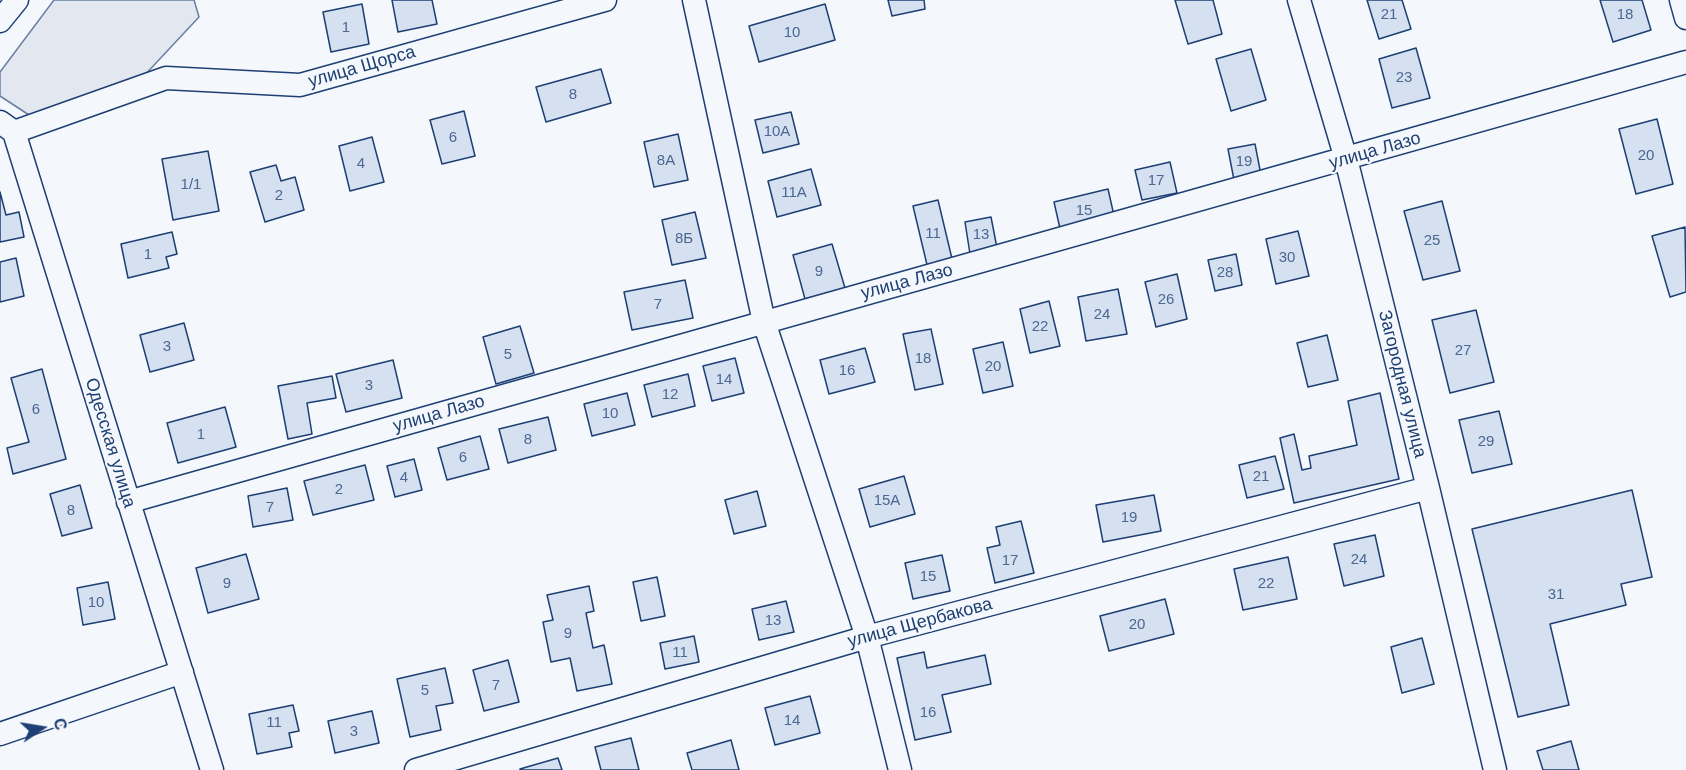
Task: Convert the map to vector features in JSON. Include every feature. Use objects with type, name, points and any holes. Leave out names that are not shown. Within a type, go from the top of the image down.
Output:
[{"type":"street","points":[[0,21],[16,0]]},
{"type":"street","name":"улица Щорса","points":[[7,127],[166,78],[300,85],[604,0]]},
{"type":"street","points":[[694,0],[764,322],[867,637],[900,770]]},
{"type":"street","name":"Загородная улица","points":[[1299,0],[1346,159],[1428,488],[1494,770]]},
{"type":"street","points":[[1681,0],[1686,18]]},
{"type":"street","name":"улица Лазо","points":[[128,502],[1686,62]]},
{"type":"street","name":"Одесская улица","points":[[7,127],[212,770]]},
{"type":"street","name":"улица Щербакова","points":[[416,770],[867,637],[1428,488]]},
{"type":"street","points":[[0,734],[182,672]]},
{"type":"shaded area","points":[[54,0],[194,0],[199,17],[113,109],[52,130],[0,96],[0,72]]},
{"type":"building","points":[[392,0],[432,0],[437,24],[398,32]]},
{"type":"building","points":[[888,0],[924,0],[925,9],[892,16]]},
{"type":"building","points":[[1175,0],[1213,0],[1222,34],[1188,44]]},
{"type":"building","points":[[1367,0],[1402,0],[1411,29],[1379,39]]},
{"type":"building","points":[[1600,0],[1642,0],[1651,30],[1613,42]]},
{"type":"building","points":[[362,4],[369,44],[331,52],[323,12]]},
{"type":"building","points":[[825,4],[835,40],[759,62],[749,26]]},
{"type":"building","points":[[1416,48],[1430,98],[1392,108],[1379,59]]},
{"type":"building","points":[[1251,49],[1266,100],[1231,111],[1216,59]]},
{"type":"building","points":[[601,69],[611,103],[546,122],[536,87]]},
{"type":"building","points":[[464,111],[475,156],[442,164],[430,120]]},
{"type":"building","points":[[791,112],[799,144],[763,153],[755,120]]},
{"type":"building","points":[[1657,119],[1673,184],[1636,194],[1619,129]]},
{"type":"building","points":[[678,134],[688,180],[654,187],[644,142]]},
{"type":"building","points":[[372,137],[384,182],[350,191],[339,146]]},
{"type":"building","points":[[1255,144],[1261,175],[1234,180],[1228,149]]},
{"type":"building","points":[[208,151],[219,211],[173,220],[162,159]]},
{"type":"building","points":[[1170,162],[1177,193],[1142,200],[1135,170]]},
{"type":"building","points":[[276,165],[281,181],[295,177],[304,210],[265,222],[250,172]]},
{"type":"building","points":[[811,169],[821,205],[777,217],[768,181]]},
{"type":"building","points":[[1108,189],[1115,220],[1061,233],[1054,202]]},
{"type":"building","points":[[0,192],[6,215],[19,212],[24,237],[0,242]]},
{"type":"building","points":[[938,200],[953,263],[928,269],[913,206]]},
{"type":"building","points":[[1442,201],[1460,271],[1423,280],[1404,211]]},
{"type":"building","points":[[695,212],[706,258],[672,265],[662,220]]},
{"type":"building","points":[[991,217],[997,248],[970,254],[965,222]]},
{"type":"building","points":[[1685,227],[1686,292],[1670,297],[1652,236]]},
{"type":"building","points":[[1298,231],[1309,276],[1276,284],[1266,239]]},
{"type":"building","points":[[172,232],[177,254],[166,257],[169,268],[128,278],[121,244]]},
{"type":"building","points":[[832,244],[845,288],[805,299],[793,255]]},
{"type":"building","points":[[1236,254],[1242,285],[1215,291],[1208,260]]},
{"type":"building","points":[[16,258],[24,296],[0,302],[0,262]]},
{"type":"building","points":[[1177,274],[1187,319],[1156,327],[1145,282]]},
{"type":"building","points":[[685,280],[693,318],[632,330],[624,292]]},
{"type":"building","points":[[1118,289],[1127,334],[1086,341],[1078,297]]},
{"type":"building","points":[[1049,301],[1060,346],[1030,353],[1020,309]]},
{"type":"building","points":[[1476,310],[1494,382],[1450,393],[1432,320]]},
{"type":"building","points":[[184,323],[194,360],[150,372],[140,335]]},
{"type":"building","points":[[520,326],[534,373],[496,384],[483,337]]},
{"type":"building","points":[[931,329],[943,384],[915,390],[903,334]]},
{"type":"building","points":[[1327,335],[1338,380],[1308,387],[1297,343]]},
{"type":"building","points":[[1003,342],[1013,386],[983,393],[973,349]]},
{"type":"building","points":[[865,348],[875,382],[829,394],[820,360]]},
{"type":"building","points":[[735,358],[744,393],[712,401],[703,366]]},
{"type":"building","points":[[393,360],[402,398],[346,412],[336,374]]},
{"type":"building","points":[[42,369],[66,459],[13,474],[7,448],[29,442],[11,378]]},
{"type":"building","points":[[688,374],[695,406],[652,417],[644,385]]},
{"type":"building","points":[[332,376],[336,398],[307,403],[312,434],[288,439],[278,386]]},
{"type":"building","points":[[627,393],[635,425],[592,436],[584,404]]},
{"type":"building","points":[[1380,393],[1399,479],[1294,503],[1280,438],[1294,434],[1302,470],[1311,468],[1309,456],[1357,445],[1348,401]]},
{"type":"building","points":[[225,407],[236,447],[178,463],[167,423]]},
{"type":"building","points":[[1499,411],[1512,464],[1472,473],[1459,420]]},
{"type":"building","points":[[548,417],[556,450],[508,463],[499,429]]},
{"type":"building","points":[[480,436],[489,469],[447,480],[438,448]]},
{"type":"building","points":[[1275,456],[1284,489],[1247,498],[1239,465]]},
{"type":"building","points":[[414,459],[422,490],[395,497],[387,466]]},
{"type":"building","points":[[365,465],[374,500],[313,515],[304,481]]},
{"type":"building","points":[[904,476],[915,514],[870,527],[859,489]]},
{"type":"building","points":[[80,485],[92,528],[62,536],[50,494]]},
{"type":"building","points":[[287,488],[293,520],[253,527],[248,496]]},
{"type":"building","points":[[1632,490],[1652,577],[1621,584],[1626,605],[1550,624],[1569,705],[1518,717],[1472,529]]},
{"type":"building","points":[[757,491],[766,526],[734,534],[725,500]]},
{"type":"building","points":[[1154,495],[1161,531],[1103,542],[1096,505]]},
{"type":"building","points":[[1021,521],[1034,573],[995,583],[987,548],[1000,545],[996,527]]},
{"type":"building","points":[[1375,535],[1384,576],[1344,586],[1334,544]]},
{"type":"building","points":[[246,554],[259,599],[208,613],[196,568]]},
{"type":"building","points":[[942,555],[950,591],[913,599],[905,563]]},
{"type":"building","points":[[1288,557],[1297,599],[1243,610],[1234,569]]},
{"type":"building","points":[[657,577],[665,616],[641,621],[633,582]]},
{"type":"building","points":[[108,582],[115,619],[83,625],[77,588]]},
{"type":"building","points":[[589,586],[594,611],[586,613],[593,648],[604,645],[612,684],[577,691],[570,658],[551,662],[543,622],[553,620],[547,595]]},
{"type":"building","points":[[1165,599],[1174,634],[1109,651],[1100,616]]},
{"type":"building","points":[[786,601],[794,632],[759,640],[752,609]]},
{"type":"building","points":[[694,636],[699,662],[665,669],[660,643]]},
{"type":"building","points":[[1422,638],[1434,684],[1402,693],[1391,647]]},
{"type":"building","points":[[924,652],[927,668],[985,655],[991,684],[942,695],[951,732],[915,740],[897,658]]},
{"type":"building","points":[[508,660],[519,702],[484,711],[473,670]]},
{"type":"building","points":[[445,668],[453,703],[436,706],[441,730],[410,737],[397,679]]},
{"type":"building","points":[[810,696],[820,733],[775,745],[765,708]]},
{"type":"building","points":[[293,705],[299,731],[289,733],[292,747],[257,754],[249,714]]},
{"type":"building","points":[[372,711],[379,743],[335,753],[328,721]]},
{"type":"building","points":[[631,738],[639,770],[601,770],[595,747]]},
{"type":"building","points":[[731,740],[739,770],[692,770],[687,753]]},
{"type":"building","points":[[1571,741],[1579,770],[1543,770],[1537,751]]},
{"type":"building","points":[[558,758],[562,770],[520,770],[520,769]]}]
